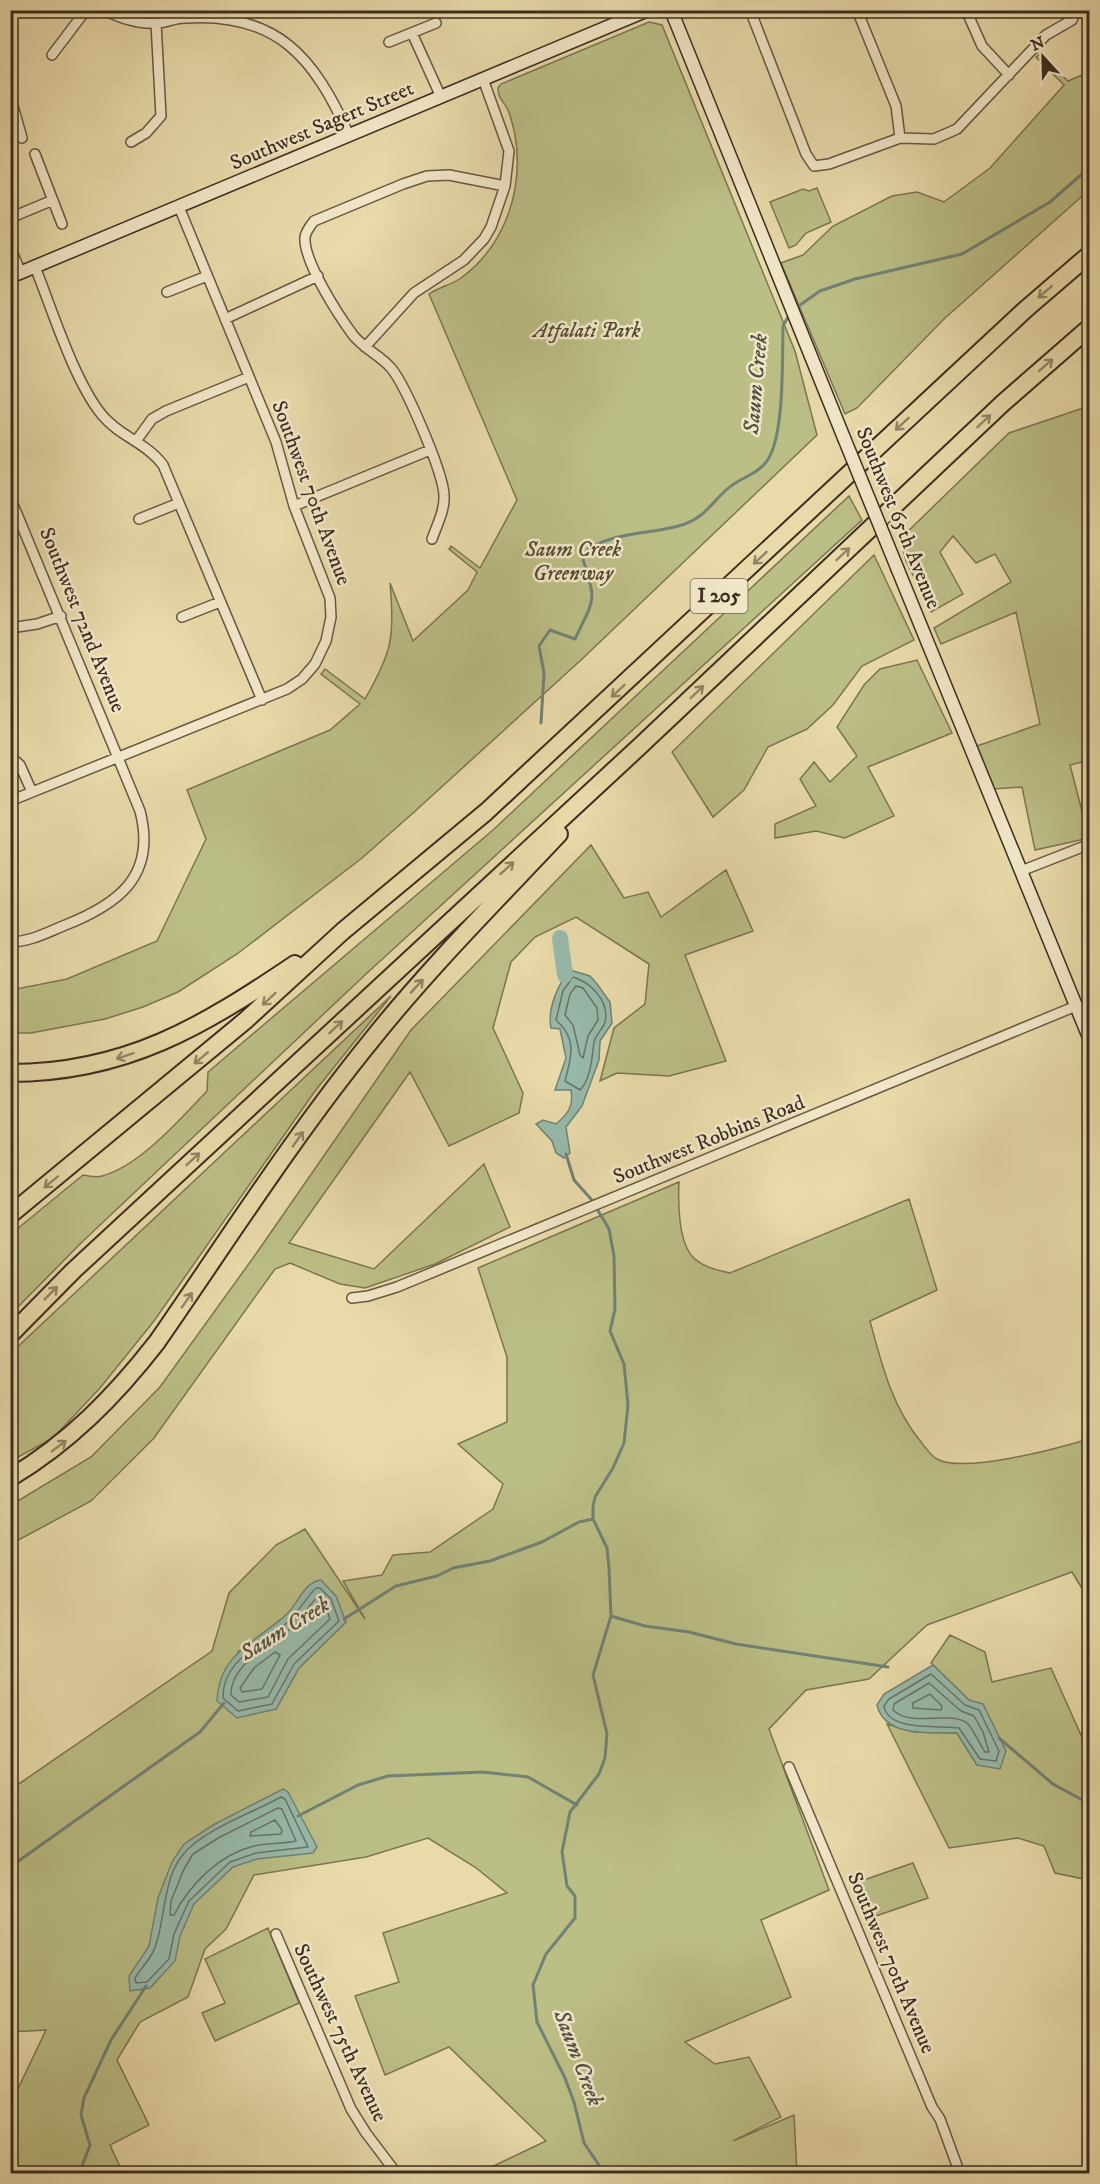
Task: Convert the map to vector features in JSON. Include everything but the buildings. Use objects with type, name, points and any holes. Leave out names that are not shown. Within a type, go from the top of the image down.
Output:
[{"type":"highway","name":"I 205","points":[[343,931],[541,763],[962,369],[1089,254]]},
{"type":"highway","name":"I 205","points":[[639,747],[1002,403],[1089,327]]},
{"type":"highway","points":[[10,1335],[74,1270],[639,747]]},
{"type":"highway","points":[[10,1478],[65,1442],[126,1381],[369,1042],[406,997],[639,747]]},
{"type":"highway","points":[[10,1073],[51,1071],[88,1065],[134,1053],[177,1036],[235,1004],[343,931]]},
{"type":"highway","points":[[10,1215],[246,1020],[343,931]]},
{"type":"main road","name":"Southwest Sagert Street","points":[[16,275],[648,10]]},
{"type":"main road","name":"Southwest 65th Avenue","points":[[671,10],[1089,1040]]},
{"type":"street","points":[[52,55],[86,10]]},
{"type":"street","points":[[105,10],[118,18],[156,23],[209,16],[246,21],[286,43],[312,67],[331,94],[349,135]]},
{"type":"street","points":[[246,21],[249,10]]},
{"type":"street","points":[[750,10],[806,154],[814,166],[829,164],[900,138],[934,139],[957,129],[1046,35],[1076,14]]},
{"type":"street","points":[[857,10],[896,106],[900,138]]},
{"type":"street","points":[[966,10],[982,46],[1009,75]]},
{"type":"street","points":[[131,142],[146,133],[161,116],[156,23]]},
{"type":"street","points":[[389,42],[436,23]]},
{"type":"street","points":[[412,33],[441,97]]},
{"type":"street","points":[[365,347],[414,293],[464,260],[475,250],[491,227],[505,186],[509,151],[483,79]]},
{"type":"street","points":[[10,94],[12,109],[22,138]]},
{"type":"street","points":[[35,154],[62,224]]},
{"type":"street","points":[[432,539],[444,508],[444,495],[440,475],[430,450],[392,370],[365,347],[336,313],[318,276],[305,236],[314,222],[402,184],[428,176],[449,175],[505,186]]},
{"type":"street","points":[[10,218],[53,200]]},
{"type":"street","name":"Southwest 70th Avenue","points":[[10,801],[287,689],[302,679],[315,664],[326,641],[331,617],[330,598],[294,506],[276,442],[178,207]]},
{"type":"street","points":[[10,247],[16,275]]},
{"type":"street","points":[[34,267],[86,390],[104,417],[156,455],[163,465],[262,700]]},
{"type":"street","points":[[167,292],[207,276]]},
{"type":"street","points":[[225,319],[318,276]]},
{"type":"street","points":[[135,441],[152,419],[166,411],[249,377]]},
{"type":"street","points":[[294,506],[430,450]]},
{"type":"street","name":"Southwest 72nd Avenue","points":[[10,497],[118,758],[143,825],[141,863],[131,884],[112,902],[94,914],[28,940],[10,942]]},
{"type":"street","points":[[139,519],[179,503]]},
{"type":"street","points":[[182,617],[220,602]]},
{"type":"street","points":[[10,627],[37,624],[60,616]]},
{"type":"street","points":[[10,756],[20,765],[32,792]]},
{"type":"street","points":[[1021,871],[1089,844]]},
{"type":"street","name":"Southwest Robbins Road","points":[[352,1298],[368,1296],[397,1287],[1076,1006]]},
{"type":"street","name":"Southwest 70th Avenue","points":[[789,1767],[932,2107],[940,2119],[960,2174]]},
{"type":"street","name":"Southwest 75th Avenue","points":[[276,1934],[351,2109],[397,2174]]},
{"type":"green space","points":[[649,22],[662,25],[795,351],[817,435],[581,660],[413,813],[362,858],[237,954],[178,992],[143,1007],[105,1019],[31,1033],[11,1033],[11,990],[67,979],[157,941],[206,839],[187,790],[330,730],[360,704],[321,674],[325,669],[365,699],[381,669],[389,644],[392,617],[390,583],[413,641],[468,590],[477,572],[449,549],[451,546],[480,568],[517,500],[429,294],[461,278],[477,265],[490,249],[508,214],[514,195],[517,155],[511,118],[499,94],[498,88],[501,84]]},
{"type":"green space","points":[[1040,54],[1068,81],[1089,72],[1089,190],[944,319],[857,408],[845,414],[781,263],[803,255],[833,226],[892,196],[917,192],[944,202],[990,168],[1064,85],[1036,57]]},
{"type":"green space","points":[[817,188],[831,222],[806,233],[796,245],[789,248],[770,202],[803,189],[809,191]]},
{"type":"green space","points":[[1089,406],[1089,760],[1070,765],[1089,838],[1035,850],[1022,787],[993,789],[977,746],[1040,724],[1016,612],[941,644],[934,628],[1011,582],[995,554],[976,563],[953,536],[940,552],[963,594],[931,612],[906,561],[900,539],[1009,433]]},
{"type":"green space","points":[[849,496],[862,520],[366,974],[81,1243],[11,1314],[11,1234],[83,1175],[100,1177],[116,1171],[159,1140],[207,1091],[208,1072],[493,830]]},
{"type":"green space","points":[[874,555],[914,640],[862,666],[833,705],[807,729],[768,747],[744,790],[713,817],[672,752]]},
{"type":"green space","points":[[917,660],[952,733],[868,767],[894,816],[845,838],[816,831],[775,838],[775,824],[816,806],[800,779],[814,762],[830,782],[857,756],[837,727],[864,685],[880,669]]},
{"type":"green space","points":[[591,845],[624,898],[648,892],[661,917],[726,870],[753,931],[685,955],[726,1061],[669,1076],[617,1073],[600,1081],[614,1028],[645,1004],[649,964],[576,917],[535,937],[511,962],[493,1028],[523,1093],[519,1113],[449,1146],[410,1072],[289,1243],[374,1269],[484,1164],[510,1227],[435,1264],[365,1288],[340,1284],[290,1263],[275,1269],[154,1438],[91,1501],[11,1544],[11,1505],[91,1457],[160,1387],[258,1251],[411,1030]]},
{"type":"green space","points":[[391,996],[315,1091],[154,1321],[100,1388],[53,1438],[11,1461],[11,1353]]},
{"type":"green space","points":[[679,1182],[680,1223],[689,1252],[703,1265],[730,1273],[909,1199],[937,1290],[870,1321],[895,1400],[911,1429],[931,1454],[937,1459],[950,1463],[989,1462],[1089,1439],[1089,1600],[1072,1572],[927,1625],[869,1679],[806,1690],[769,1729],[829,1890],[761,1920],[791,1997],[685,2042],[715,2064],[749,2057],[781,2117],[733,2141],[794,2115],[797,2173],[479,2173],[546,2141],[449,2047],[385,2075],[355,1996],[399,1982],[383,1933],[507,1893],[475,1867],[428,1838],[366,1857],[254,1875],[226,1929],[205,1949],[188,1997],[140,2022],[117,2060],[149,2125],[110,2145],[123,2173],[11,2173],[11,2096],[16,2093],[46,2030],[11,2032],[10,1790],[212,1651],[229,1593],[276,1545],[305,1529],[365,1619],[343,1581],[382,1575],[393,1555],[430,1552],[493,1509],[503,1484],[458,1444],[507,1422],[507,1357],[478,1268]],"holes":[[[288,1614],[346,1622],[299,1668],[276,1709],[238,1652]]]},
{"type":"green space","points":[[950,1635],[985,1652],[992,1682],[1051,1668],[1089,1753],[1089,1880],[1055,1873],[1044,1846],[1018,1838],[949,1848],[887,1724],[914,1732],[957,1733],[977,1765],[969,1700],[931,1663]]},
{"type":"green space","points":[[913,1863],[928,1898],[873,1917],[858,1882]]},
{"type":"green space","points":[[268,1928],[299,2003],[215,2041],[202,2013],[225,2003],[205,1959]]},
{"type":"water","points":[[570,970],[590,976],[597,984],[610,1002],[612,1023],[600,1041],[599,1060],[582,1106],[566,1127],[570,1153],[564,1158],[556,1153],[552,1141],[536,1124],[543,1120],[556,1124],[567,1113],[571,1105],[571,1090],[555,1090],[566,1058],[560,1029],[551,1028],[550,1021],[554,997]]},
{"type":"water","points":[[321,1580],[336,1596],[346,1622],[299,1668],[276,1709],[237,1718],[217,1701],[224,1671],[241,1650],[286,1615],[310,1585]]},
{"type":"water","points":[[933,1665],[969,1700],[983,1704],[1006,1751],[1000,1769],[977,1765],[957,1733],[910,1731],[889,1723],[882,1716],[877,1705],[884,1694]]},
{"type":"water","points":[[283,1789],[288,1792],[317,1847],[313,1853],[257,1859],[233,1867],[194,1904],[180,1936],[175,1961],[150,1988],[130,1991],[129,1976],[149,1946],[158,1898],[172,1862],[184,1844],[213,1825]]},
{"type":"waterway","name":"Saum Creek","points":[[800,305],[820,291],[855,279],[962,254],[1050,202],[1090,167]]},
{"type":"waterway","name":"Saum Creek","points":[[541,723],[544,673],[539,646],[550,630],[575,639],[591,601],[591,585],[583,560],[588,549],[612,539],[692,521],[703,514],[731,486],[758,470],[767,461],[773,449],[780,416],[783,326],[788,317]]},
{"type":"waterway","name":"Saum Creek","points":[[560,938],[565,975]]},
{"type":"waterway","name":"Saum Creek","points":[[566,1154],[574,1180],[591,1199],[609,1229],[614,1256],[615,1309],[610,1331],[624,1364],[628,1405],[624,1443],[613,1468],[595,1497],[593,1507],[593,1519],[607,1548],[609,1568],[611,1616],[593,1675],[607,1734],[605,1758],[599,1774],[570,1812],[562,1852],[567,1886],[575,1896],[575,1918],[546,1954],[533,1985],[537,2022],[565,2078],[574,2102],[584,2143],[605,2174]]},
{"type":"waterway","name":"Saum Creek","points":[[344,1619],[396,1586],[437,1576],[453,1568],[490,1561],[542,1542],[579,1522],[593,1519]]},
{"type":"waterway","points":[[611,1616],[645,1626],[689,1632],[736,1644],[888,1667]]},
{"type":"waterway","name":"Saum Creek","points":[[10,1867],[200,1732],[224,1703]]},
{"type":"waterway","points":[[999,1738],[1053,1784],[1090,1804]]},
{"type":"waterway","points":[[298,1816],[358,1785],[388,1776],[483,1772],[528,1777],[577,1805]]},
{"type":"waterway","points":[[79,2174],[90,2145],[81,2115],[84,2098],[111,2040],[146,1986]]},
{"type":"park label","name":"Atfalati Park","points":[[587,331]]},
{"type":"park label","name":"Saum Creek Greenway","points":[[573,562]]}]
